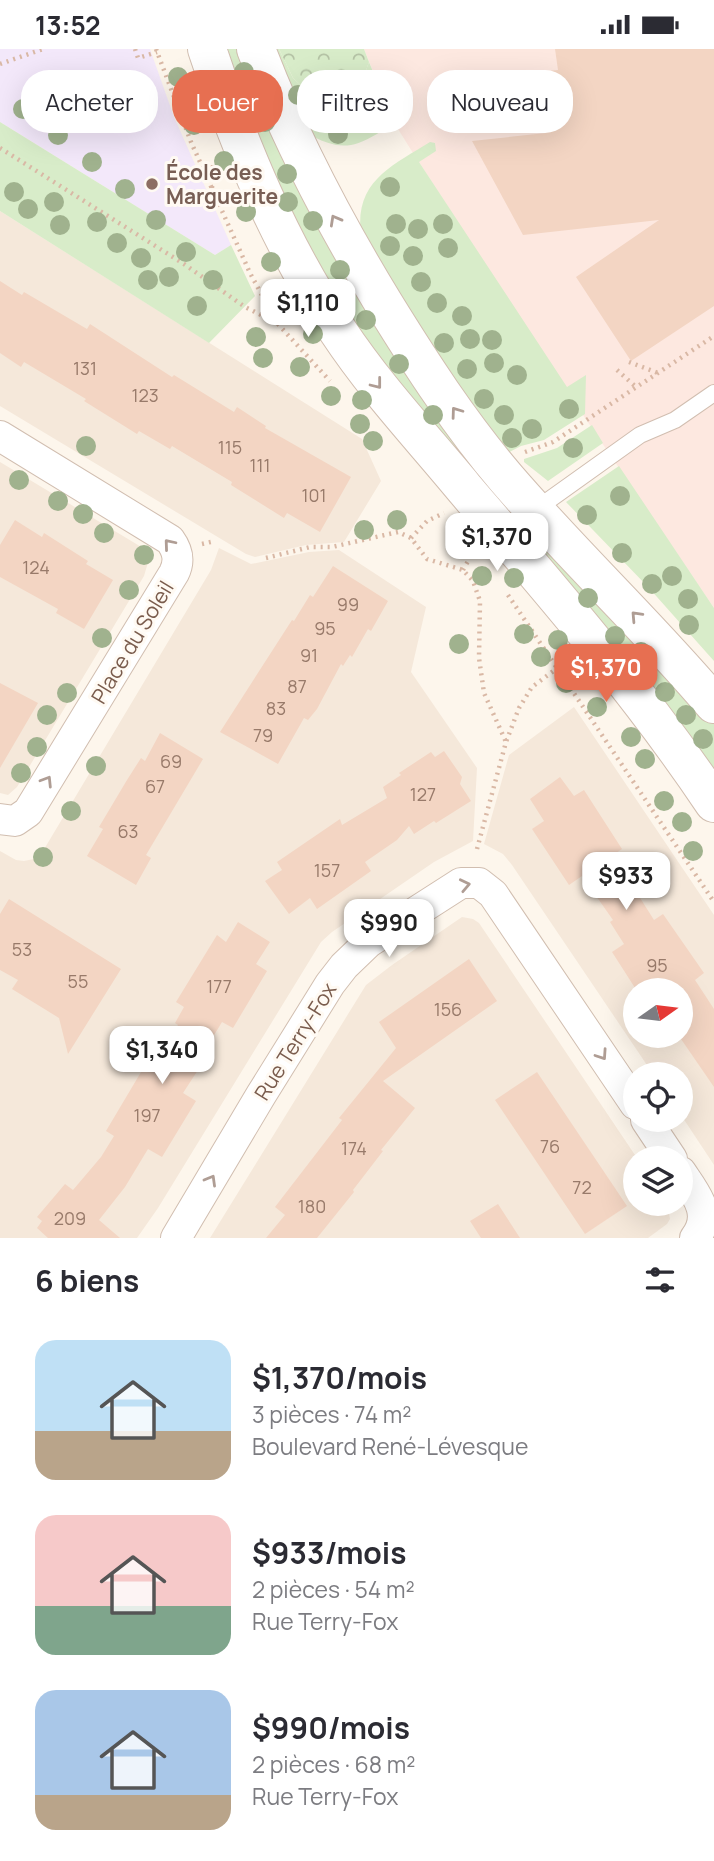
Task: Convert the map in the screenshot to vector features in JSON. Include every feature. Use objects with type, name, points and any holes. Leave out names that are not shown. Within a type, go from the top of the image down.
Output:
[{"type":"street","points":[[206,49],[236,133],[269,209],[338,331],[407,421],[626,682],[714,803]]},
{"type":"street","points":[[256,49],[286,123],[318,190],[366,274],[437,386],[534,510],[636,616],[714,704]]},
{"type":"street","name":"Place du Soleil","points":[[0,436],[170,540],[176,550],[178,562],[174,573],[28,812],[15,821],[0,819]]},
{"type":"street","name":"Rue Terry-Fox","points":[[176,1238],[261,1095],[344,966],[369,942],[461,883],[479,883],[493,894],[623,1086]]},
{"type":"street","points":[[693,1190],[704,1212],[704,1222],[695,1238]]},
{"type":"lane","points":[[534,510],[631,442],[675,420],[714,393]]},
{"type":"path","points":[[0,64],[43,49]]},
{"type":"path","points":[[0,148],[184,264],[245,307],[277,323],[250,273],[212,189],[180,115],[157,50],[138,58],[135,49]]},
{"type":"path","points":[[212,189],[214,162]]},
{"type":"path","points":[[553,442],[714,336]]},
{"type":"path","points":[[629,362],[658,373]]},
{"type":"path","points":[[617,370],[636,387]]},
{"type":"path","points":[[411,538],[427,521],[447,511],[453,519]]},
{"type":"path","points":[[266,558],[310,547],[332,547],[398,532],[411,538],[427,559],[463,570],[473,581],[480,601],[479,658],[484,693],[506,742]]},
{"type":"path","points":[[463,570],[475,548],[484,560]]},
{"type":"path","points":[[502,587],[713,899]]},
{"type":"path","points":[[477,849],[506,742],[525,696],[532,687],[556,669]]},
{"type":"shaded area","name":"École des Marguerite","points":[[0,49],[150,49],[157,70],[21,70],[21,133],[158,133],[158,72],[172,111],[172,133],[181,133],[231,245],[215,255],[0,122]]},
{"type":"shaded area","points":[[364,49],[714,49],[714,608],[583,415],[400,133],[413,133],[413,70],[372,70]]},
{"type":"shaded area","points":[[0,211],[362,439],[381,481],[344,542],[306,545],[255,557],[246,554],[0,406]]},
{"type":"shaded area","points":[[0,462],[143,548],[149,559],[144,576],[17,787],[8,795],[0,793]]},
{"type":"shaded area","points":[[219,548],[251,564],[309,552],[339,550],[426,607],[411,672],[477,768],[473,841],[434,862],[321,942],[137,1238],[0,1238],[0,851],[16,860],[24,861],[34,859],[43,851],[211,570]]},
{"type":"shaded area","points":[[574,707],[714,915],[714,1165],[692,1132],[693,1062],[645,1062],[635,1048],[693,1048],[693,978],[623,978],[623,1030],[512,865],[503,854],[484,844],[509,755]]},
{"type":"shaded area","points":[[462,917],[479,923],[629,1146],[623,1146],[623,1216],[669,1216],[667,1224],[648,1238],[210,1238],[366,985]]},
{"type":"green space","points":[[221,49],[242,49],[254,70],[230,70]]},
{"type":"green space","points":[[269,49],[279,49],[297,82],[297,104],[283,76],[283,70],[280,70]]},
{"type":"green space","points":[[279,49],[364,49],[369,62],[366,70],[297,70],[297,82]]},
{"type":"green space","points":[[283,119],[486,467],[469,481],[319,278],[257,133],[283,133]]},
{"type":"green space","points":[[0,122],[215,255],[231,245],[255,296],[209,343],[0,211]]},
{"type":"green space","points":[[312,133],[378,133],[351,145],[332,144],[314,137]]},
{"type":"green space","points":[[430,142],[435,143],[436,151],[419,162],[567,387],[586,375],[585,414],[544,440],[521,446],[500,457],[361,235],[360,216],[363,201],[370,188],[390,168]]},
{"type":"green space","points":[[592,425],[603,443],[548,481],[524,462],[524,459],[557,448]]},
{"type":"green space","points":[[619,466],[714,608],[714,661],[649,588],[566,502]]},
{"type":"green space","points":[[495,478],[667,665],[714,724],[714,772],[479,492]]},
{"type":"building","points":[[555,49],[714,49],[714,306],[631,361],[576,277],[659,220],[523,235],[472,141],[546,133],[573,133],[573,70],[558,70]]},
{"type":"building","points":[[0,281],[87,329],[90,324],[172,377],[174,375],[234,412],[237,407],[266,426],[265,428],[351,477],[320,532],[287,513],[284,518],[231,485],[232,482],[172,446],[170,449],[139,431],[137,434],[84,401],[86,399],[24,362],[21,367],[0,353]]},
{"type":"building","points":[[15,520],[42,537],[44,533],[113,580],[84,629],[56,613],[58,609],[0,577],[0,545]]},
{"type":"building","points":[[333,566],[388,601],[352,657],[350,655],[343,666],[341,664],[317,709],[308,720],[304,718],[278,764],[220,732],[292,620],[294,621],[310,595],[313,597]]},
{"type":"building","points":[[0,683],[38,703],[0,768]]},
{"type":"building","points":[[160,733],[203,759],[146,855],[151,858],[136,885],[87,856],[103,829],[99,827],[141,758],[145,761]]},
{"type":"building","points":[[444,751],[462,777],[460,784],[471,801],[414,834],[409,826],[397,840],[365,862],[371,871],[317,909],[310,898],[289,914],[265,881],[282,870],[277,862],[340,819],[342,825],[387,798],[383,787],[401,775],[399,773],[431,752],[435,757]]},
{"type":"building","points":[[560,777],[574,796],[584,790],[622,849],[613,855],[654,920],[663,914],[704,973],[695,980],[714,1009],[714,1087],[687,1048],[693,1048],[693,978],[629,978],[612,952],[624,944],[610,922],[613,920],[582,876],[569,885],[532,829],[544,821],[530,799]]},
{"type":"building","points":[[9,899],[121,969],[68,1054],[59,1018],[12,989],[18,980],[0,970],[0,914]]},
{"type":"building","points":[[238,922],[270,942],[256,964],[267,971],[233,1028],[222,1022],[194,1068],[198,1070],[183,1093],[196,1101],[162,1157],[148,1149],[125,1187],[99,1220],[120,1238],[48,1238],[37,1228],[42,1221],[37,1217],[65,1184],[73,1190],[101,1157],[114,1136],[106,1131],[147,1062],[154,1066],[178,1025],[175,1023],[184,1007],[176,1002],[217,935],[226,942]]},
{"type":"building","points":[[469,959],[497,1001],[383,1081],[415,1108],[317,1238],[266,1238],[285,1215],[275,1207],[342,1120],[339,1118],[396,1048],[379,1022]]},
{"type":"building","points":[[537,1072],[623,1200],[623,1209],[585,1234],[495,1100]]},
{"type":"building","points":[[498,1204],[520,1238],[481,1238],[470,1221]]},
{"type":"place","name":"École des Marguerite","points":[[152,184]]}]
